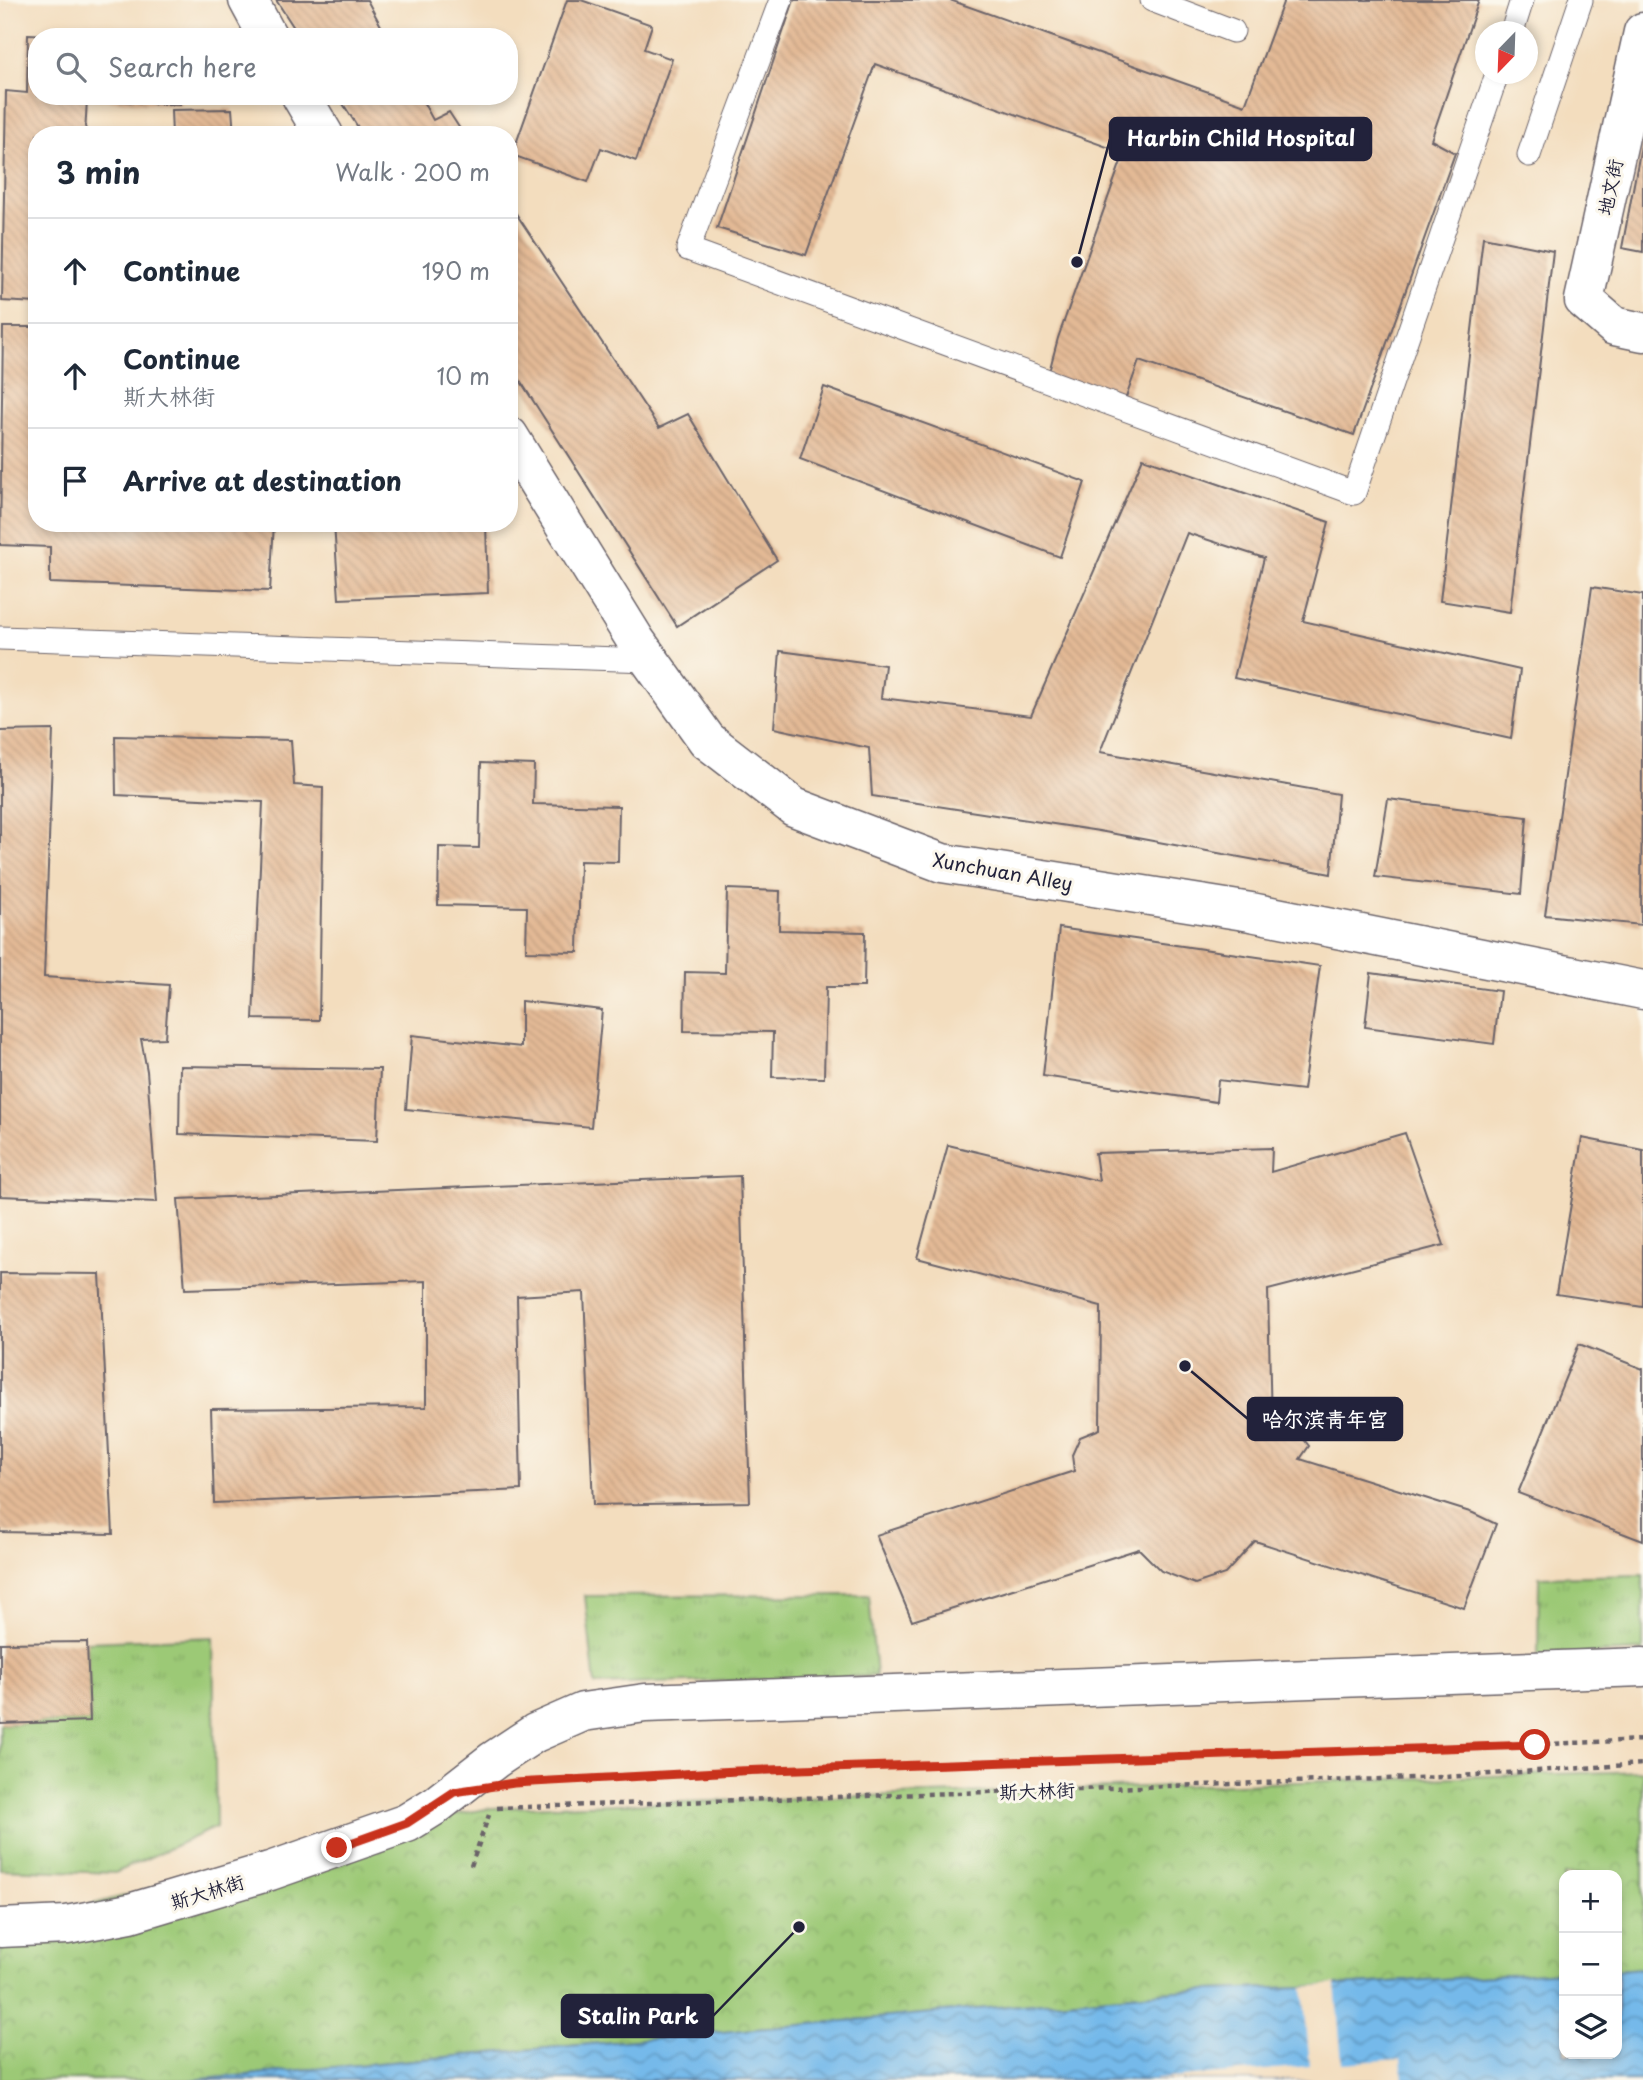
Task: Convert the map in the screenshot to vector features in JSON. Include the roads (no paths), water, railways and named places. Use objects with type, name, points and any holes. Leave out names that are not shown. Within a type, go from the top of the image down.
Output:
[{"type":"street","points":[[248,0],[263,28]]},
{"type":"street","name":"地文街","points":[[1643,33],[1584,300],[1614,326],[1643,332]]},
{"type":"street","points":[[306,105],[319,126]]},
{"type":"street","name":"Xunchuan Alley","points":[[518,450],[649,660],[707,740],[794,807],[942,863],[1251,912],[1643,990]]},
{"type":"street","name":"斯大林街","points":[[0,1928],[67,1925],[130,1913],[270,1871],[407,1823],[534,1733],[583,1712],[645,1703],[1643,1667]]},
{"type":"lane","points":[[781,0],[688,249],[1353,493],[1494,84]]},
{"type":"lane","points":[[1152,0],[1233,31]]},
{"type":"lane","points":[[1515,21],[1522,0]]},
{"type":"lane","points":[[1529,155],[1581,0]]},
{"type":"lane","points":[[0,638],[649,660]]},
{"type":"water","points":[[1643,1968],[1643,2080],[192,2080],[1176,1991],[1303,1987],[1559,1972],[1559,2059],[1622,2059],[1622,1970]]},
{"type":"place","name":"Harbin Child Hospital","points":[[1077,262]]},
{"type":"place","name":"哈尔滨青年宫","points":[[1185,1366]]},
{"type":"place","name":"Stalin Park","points":[[799,1927]]}]
